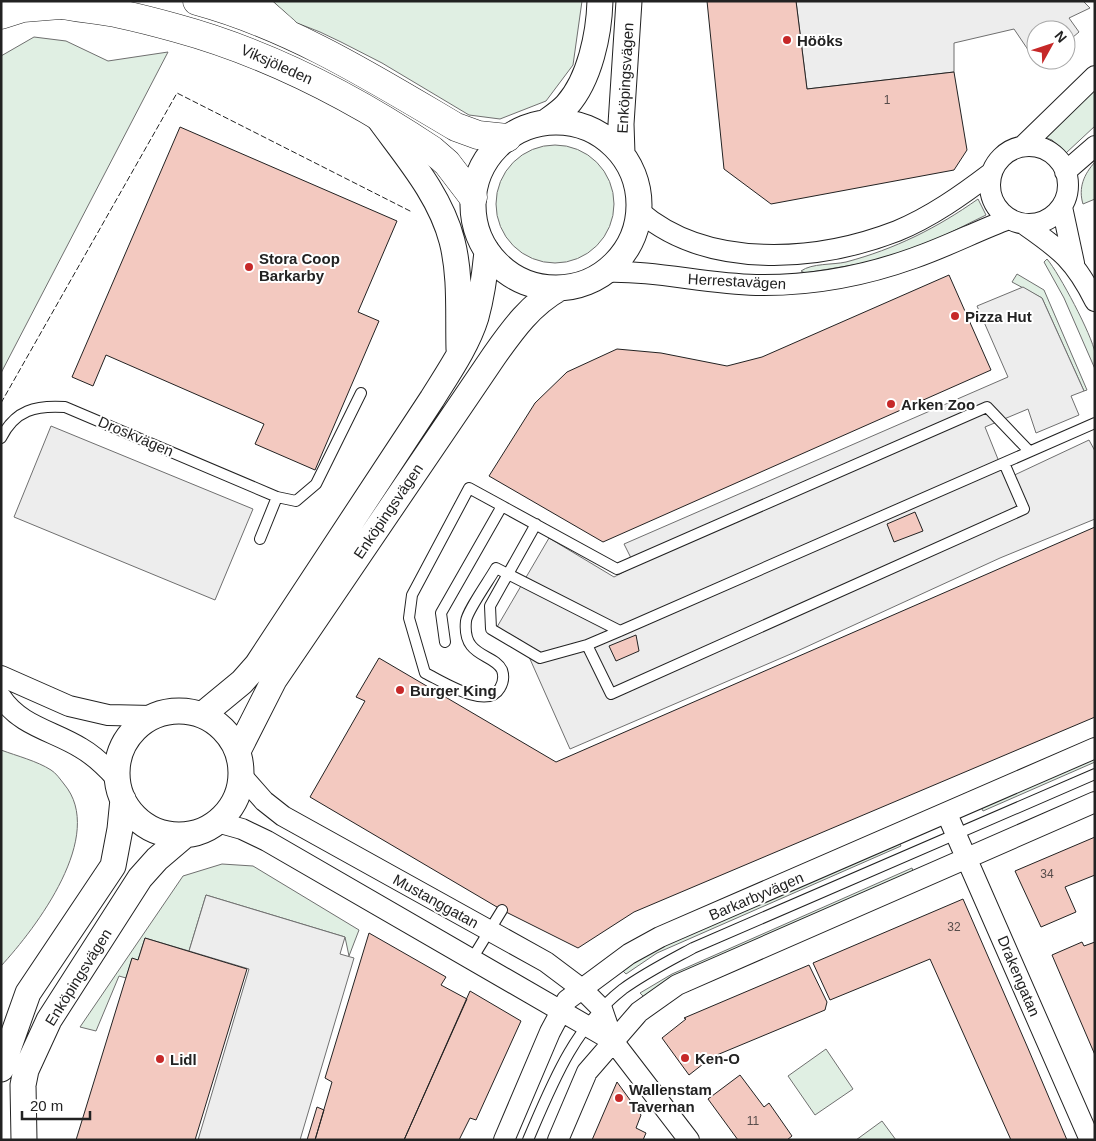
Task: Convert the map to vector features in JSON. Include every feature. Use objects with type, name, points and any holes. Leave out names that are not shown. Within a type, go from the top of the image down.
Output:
[{"type":"main road","name":"Viksjöleden","points":[[197,1],[285,31],[335,56],[456,128],[478,135],[507,138]]},
{"type":"main road","points":[[252,1],[285,31]]},
{"type":"main road","name":"Viksjöleden","points":[[1,14],[53,3],[120,14],[234,46],[320,84],[424,145],[447,163],[473,197]]},
{"type":"street","name":"Enköpingsvägen","points":[[546,122],[568,105],[580,85],[589,64],[600,1]]},
{"type":"street","name":"Enköpingsvägen","points":[[622,154],[621,124],[629,1]]},
{"type":"street","name":"Herrestavägen","points":[[639,211],[654,225],[678,238],[739,252],[781,254],[819,252],[860,243],[898,230],[932,214],[964,194],[991,173],[998,160],[1009,150],[1024,145],[1095,76]]},
{"type":"street","points":[[377,116],[425,181],[441,210],[452,242],[457,278],[459,354]]},
{"type":"street","points":[[546,122],[568,123],[588,128],[607,139],[622,154],[636,181],[639,211],[633,235],[622,255],[604,272],[576,286],[560,288],[526,282],[505,270],[487,251],[475,225],[473,197],[476,183],[488,158],[507,138],[526,127],[546,122]]},
{"type":"street","points":[[1024,145],[1037,146],[1049,151],[1059,159],[1079,163]]},
{"type":"street","points":[[1095,146],[1079,163],[1062,206],[1074,263],[1095,302]]},
{"type":"street","points":[[991,173],[989,186],[992,199],[999,211],[1074,263]]},
{"type":"street","name":"Herrestavägen","points":[[604,272],[632,271],[722,283],[798,284],[872,272],[1017,222],[1046,221],[1062,206]]},
{"type":"street","name":"Enköpingsvägen","points":[[202,715],[242,682],[257,665],[459,354],[475,318],[483,284],[487,251]]},
{"type":"street","name":"Enköpingsvägen","points":[[240,763],[274,680],[514,327],[535,304],[560,288]]},
{"type":"street","points":[[1,676],[69,706],[108,715],[152,716],[176,710],[202,715],[224,729],[240,763],[240,786],[232,806],[217,822],[206,829],[184,836],[168,834],[146,826],[137,818],[119,788],[94,756],[80,747],[28,722],[15,713],[1,697]]},
{"type":"street","points":[[119,788],[120,751],[126,739],[142,722],[152,716]]},
{"type":"street","name":"Barkarbyvägen","points":[[504,1140],[567,1000],[629,954],[660,937],[1095,748]]},
{"type":"street","name":"Mustanggatan","points":[[240,763],[264,801],[283,816],[546,962],[582,989],[602,1009],[613,1041],[689,1140]]},
{"type":"street","name":"Enköpingsvägen","points":[[8,1067],[28,993],[113,866],[120,829],[119,788]]},
{"type":"street","points":[[558,1140],[588,1072],[639,1012],[677,985],[1095,802]]},
{"type":"street","name":"Drakengatan","points":[[946,814],[957,833],[1090,1140]]},
{"type":"street","name":"Mustanggatan","points":[[217,822],[242,829],[267,841],[613,1041]]},
{"type":"street","name":"Enköpingsvägen","points":[[8,1067],[49,1020],[140,878],[157,859],[184,836]]},
{"type":"street","name":"Enköpingsvägen","points":[[8,1067],[23,1085],[24,1140]]},
{"type":"lane","points":[[260,539],[277,497],[296,501],[316,484],[361,392]]},
{"type":"lane","name":"Droskvägen","points":[[1,438],[13,419],[28,410],[45,405],[65,407],[277,497]]},
{"type":"lane","points":[[620,632],[509,573],[496,568],[466,620],[467,633],[474,651],[498,665],[502,671],[503,683],[497,693],[484,698],[475,697],[425,673],[409,618],[412,595],[469,488],[617,570],[987,407],[1029,451]]},
{"type":"lane","points":[[536,524],[490,606],[492,629],[540,658],[587,645],[620,632],[1095,423]]},
{"type":"lane","points":[[587,645],[611,694],[1024,509],[1004,462]]},
{"type":"lane","points":[[446,642],[441,614],[502,506]]},
{"type":"lane","name":"Barkarbyvägen","points":[[528,1140],[570,1047],[621,990],[642,976],[693,948],[1095,774]]},
{"type":"lane","points":[[472,959],[502,910]]},
{"type":"green space","points":[[241,1],[582,1],[573,65],[546,101],[500,119],[469,115],[382,63],[341,42]]},
{"type":"green space","points":[[34,37],[66,41],[108,61],[168,52],[1,373],[1,56]]},
{"type":"green space","points":[[1095,88],[1095,126],[1066,153],[1052,140],[1044,137]]},
{"type":"green space","points":[[555,145],[578,149],[597,162],[610,181],[614,204],[610,227],[597,246],[578,259],[555,263],[532,259],[513,246],[500,227],[496,204],[500,181],[513,162],[532,149]]},
{"type":"green space","points":[[1095,162],[1095,199],[1083,204],[1081,192],[1083,182]]},
{"type":"green space","points":[[978,199],[986,215],[933,241],[877,261],[805,273],[801,271],[817,265],[846,262],[882,251],[915,237]]},
{"type":"green space","points":[[1047,259],[1067,290],[1093,344],[1095,369],[1064,298],[1044,262]]},
{"type":"green space","points":[[1017,274],[1044,290],[1087,390],[1084,391],[1042,298],[1012,282]]},
{"type":"green space","points":[[1,750],[40,764],[56,774],[64,784],[75,805],[77,829],[72,854],[62,880],[32,929],[1,966]]},
{"type":"green space","points":[[1095,757],[1095,762],[983,811],[981,807]]},
{"type":"green space","points":[[899,842],[901,846],[657,953],[626,974],[621,969],[650,951]]},
{"type":"green space","points":[[222,864],[253,866],[359,930],[349,956],[345,937],[206,895],[189,951],[145,938],[138,960],[132,959],[126,978],[119,976],[96,1031],[80,1027],[183,876]]},
{"type":"green space","points":[[912,868],[914,874],[645,998],[640,993],[672,974]]},
{"type":"green space","points":[[826,1049],[853,1089],[815,1115],[788,1076]]},
{"type":"green space","points":[[882,1121],[896,1140],[856,1140]]},
{"type":"shaded area","points":[[796,1],[1083,1],[1090,8],[1069,18],[1070,20],[1026,20],[1026,47],[1014,29],[954,43],[954,72],[807,89]]},
{"type":"shaded area","points":[[1023,287],[1042,298],[1084,391],[1071,396],[1079,415],[1036,433],[1028,409],[985,427],[1006,479],[1089,440],[1095,451],[1095,519],[1000,558],[793,653],[570,749],[522,641],[497,627],[549,538],[614,577],[635,566],[624,544],[1008,377],[977,306]]},
{"type":"shaded area","points":[[51,426],[253,509],[215,600],[14,517]]},
{"type":"shaded area","points":[[206,895],[345,937],[340,954],[354,958],[300,1140],[198,1140],[249,969],[189,951]]},
{"type":"building","points":[[707,1],[796,1],[807,89],[954,72],[967,150],[954,170],[771,204],[724,169]]},
{"type":"building","name":"Stora Coop Barkarby","points":[[180,127],[397,221],[358,312],[379,321],[315,470],[255,444],[264,424],[106,355],[93,386],[72,377]]},
{"type":"building","points":[[949,275],[991,370],[603,542],[489,476],[535,403],[567,372],[617,349],[661,353],[727,366],[762,357]]},
{"type":"building","points":[[915,512],[923,531],[894,542],[887,524]]},
{"type":"building","points":[[1095,527],[1095,717],[634,912],[578,948],[502,910],[310,797],[365,701],[356,697],[379,658],[556,762]]},
{"type":"building","points":[[636,635],[639,651],[616,661],[609,646]]},
{"type":"building","points":[[1095,837],[1095,875],[1065,887],[1076,912],[1041,927],[1015,871]]},
{"type":"building","points":[[963,899],[1067,1140],[1011,1140],[930,959],[830,1000],[813,963]]},
{"type":"building","points":[[369,933],[446,977],[441,985],[467,999],[404,1140],[315,1140],[332,1082],[325,1078]]},
{"type":"building","name":"Lidl","points":[[145,938],[247,969],[195,1140],[76,1140],[132,958],[138,960]]},
{"type":"building","points":[[1082,942],[1084,946],[1095,942],[1095,1055],[1052,955]]},
{"type":"building","points":[[809,965],[827,1002],[825,1010],[712,1057],[689,1075],[662,1038],[686,1019],[684,1018]]},
{"type":"building","points":[[470,991],[521,1021],[476,1120],[470,1118],[459,1140],[404,1140]]},
{"type":"building","points":[[740,1075],[764,1107],[769,1103],[792,1136],[787,1140],[738,1140],[708,1099]]},
{"type":"building","name":"Wallenstam Tavernan","points":[[617,1082],[641,1115],[636,1128],[646,1133],[643,1140],[592,1140]]},
{"type":"building","points":[[317,1107],[324,1110],[315,1140],[307,1140]]},
{"type":"fence","points":[[1,403],[177,93],[412,212]]},
{"type":"place","name":"Hööks","points":[[787,40]]},
{"type":"place","name":"Stora Coop Barkarby","points":[[249,267]]},
{"type":"place","name":"Pizza Hut","points":[[955,316]]},
{"type":"place","name":"Arken Zoo","points":[[891,404]]},
{"type":"place","name":"Burger King","points":[[400,690]]},
{"type":"place","name":"Ken-O","points":[[685,1058]]},
{"type":"place","name":"Lidl","points":[[160,1059]]},
{"type":"place","name":"Wallenstam Tavernan","points":[[619,1098]]}]
